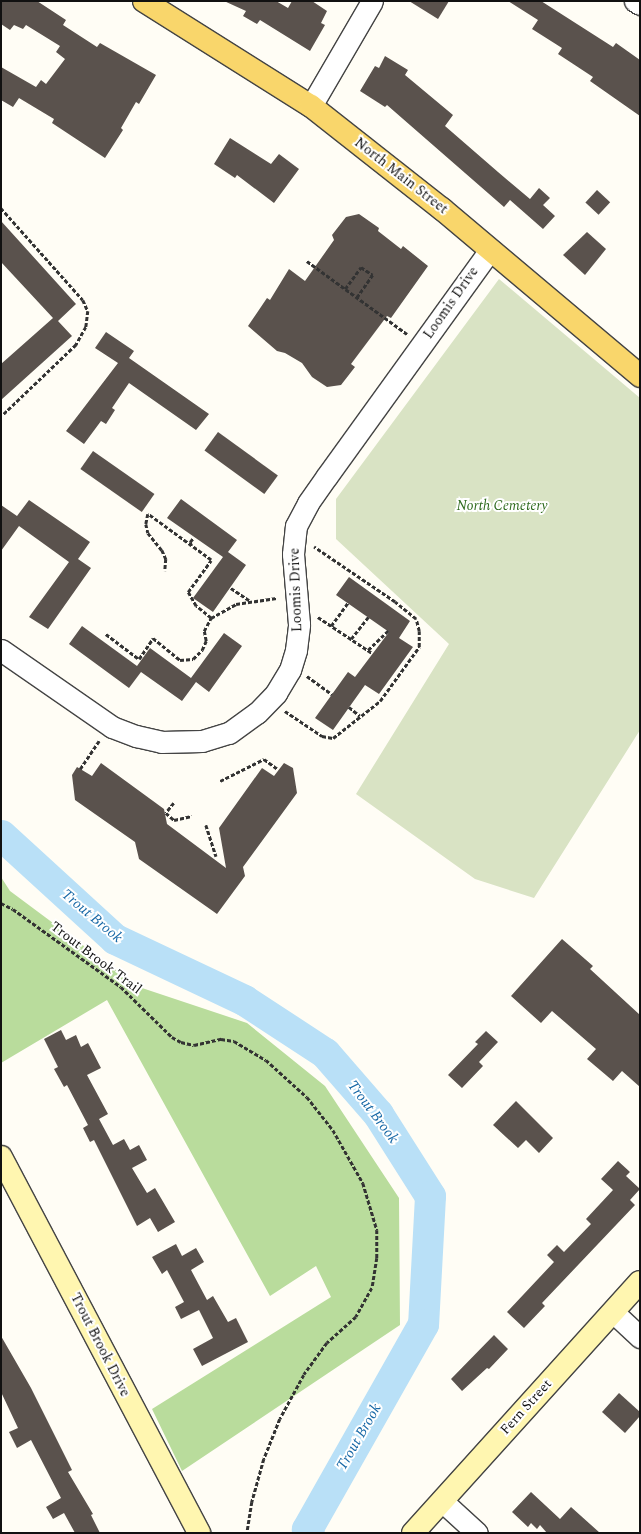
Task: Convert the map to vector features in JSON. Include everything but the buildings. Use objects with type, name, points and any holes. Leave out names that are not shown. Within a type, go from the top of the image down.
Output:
[{"type":"main road","name":"North Main Street","points":[[144,1],[311,106],[442,209],[640,376]]},
{"type":"main road","name":"Trout Brook Drive","points":[[1,1157],[199,1533]]},
{"type":"main road","name":"Fern Street","points":[[413,1533],[640,1282]]},
{"type":"street","points":[[311,106],[372,1]]},
{"type":"street","points":[[635,1],[640,4]]},
{"type":"street","name":"Loomis Drive","points":[[1,650],[112,727],[136,736],[161,742],[202,741],[229,733],[257,713],[276,693],[290,670],[296,650],[299,624],[293,554],[296,526],[319,487],[490,250]]},
{"type":"street","points":[[613,1312],[640,1337]]},
{"type":"street","points":[[442,1501],[477,1533]]},
{"type":"path","points":[[1,208],[83,300],[88,311],[86,327],[76,345],[4,414]]},
{"type":"path","points":[[307,261],[407,334]]},
{"type":"path","points":[[345,289],[361,267],[373,275],[357,298]]},
{"type":"path","points":[[166,571],[166,559],[147,528],[148,514],[191,547],[211,560],[188,592],[196,606],[211,618]]},
{"type":"path","points":[[191,547],[190,542],[194,537]]},
{"type":"path","points":[[283,709],[322,736],[333,738],[380,701],[419,647],[420,631],[416,619],[395,602],[314,547]]},
{"type":"path","points":[[231,588],[250,601]]},
{"type":"path","points":[[106,634],[139,659],[153,638],[180,660],[193,659],[202,650],[206,640],[204,631],[211,618],[236,604],[278,598]]},
{"type":"path","points":[[331,626],[348,603]]},
{"type":"path","points":[[318,617],[372,653]]},
{"type":"path","points":[[351,639],[368,617]]},
{"type":"path","points":[[368,650],[388,631]]},
{"type":"path","points":[[305,674],[332,694]]},
{"type":"path","points":[[349,707],[360,716]]},
{"type":"path","points":[[80,769],[99,741]]},
{"type":"path","points":[[220,781],[264,759],[278,769]]},
{"type":"path","points":[[174,803],[166,813],[174,820],[192,816]]},
{"type":"path","points":[[206,825],[216,856]]},
{"type":"path","name":"Trout Brook Trail","points":[[1,903],[13,909],[122,986],[172,1037],[180,1042],[194,1045],[221,1039],[234,1040],[266,1060],[307,1097],[333,1130],[363,1183],[377,1230],[377,1258],[372,1288],[356,1317],[327,1343],[304,1375],[280,1419],[264,1459],[252,1502],[246,1533]]},
{"type":"green space","name":"North Cemetery","points":[[499,279],[640,398],[640,730],[534,898],[475,879],[356,794],[449,644],[336,539],[336,499]]},
{"type":"green space","points":[[1,877],[10,891],[139,987],[247,1023],[325,1086],[399,1198],[400,1325],[182,1471],[152,1409],[331,1297],[316,1266],[270,1296],[107,1000],[1,1063]]},
{"type":"waterway","name":"Trout Brook","points":[[1,835],[115,939],[244,1000],[325,1053],[378,1114],[430,1196],[423,1324],[307,1529],[309,1533]]}]
